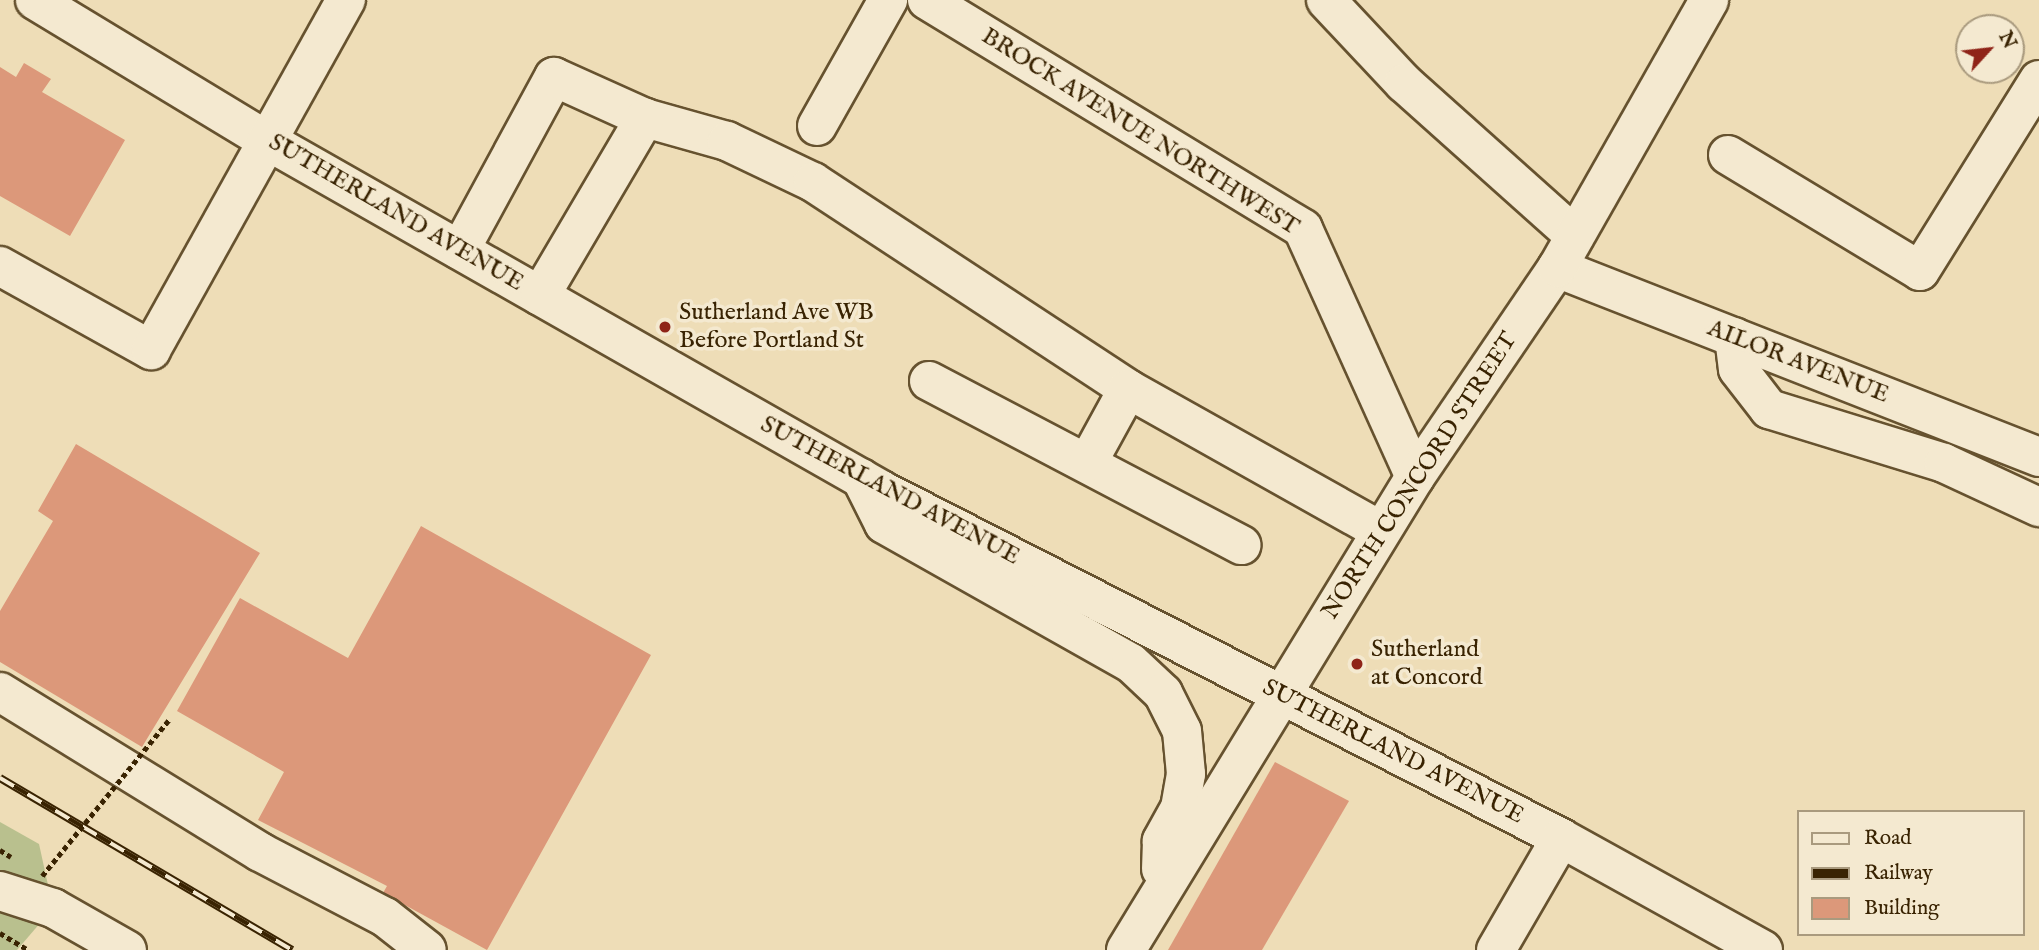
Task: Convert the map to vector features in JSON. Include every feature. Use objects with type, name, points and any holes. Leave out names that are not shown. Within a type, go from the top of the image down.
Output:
[{"type":"street","name":"SUTHERLAND AVENUE","points":[[35,0],[266,140],[861,478],[1561,838],[1763,950]]},
{"type":"street","points":[[0,266],[151,349],[346,0]]},
{"type":"street","points":[[817,126],[888,0]]},
{"type":"street","name":"BROCK AVENUE NORTHWEST","points":[[927,0],[1303,229],[1415,477]]},
{"type":"street","points":[[1326,0],[1566,252]]},
{"type":"street","name":"NORTH CONCORD STREET","points":[[1126,950],[1415,477],[1566,252],[1709,0]]},
{"type":"street","points":[[460,250],[554,77],[645,118],[727,141],[813,182],[1128,389],[1381,531]]},
{"type":"street","points":[[1728,155],[1920,271],[2039,80]]},
{"type":"street","points":[[540,296],[645,118]]},
{"type":"street","name":"AILOR AVENUE","points":[[1566,252],[1734,337],[2039,457]]},
{"type":"street","points":[[1734,337],[1738,369],[1769,409],[1944,463],[2039,507]]},
{"type":"street","points":[[929,381],[1242,545]]},
{"type":"street","points":[[1088,463],[1128,389]]},
{"type":"street","points":[[1108,425],[1141,410],[1167,411]]},
{"type":"street","points":[[861,478],[884,524],[1131,663],[1163,693],[1182,732],[1186,774],[1180,808],[1162,841],[1159,895]]},
{"type":"street","points":[[0,692],[260,852],[384,917],[427,950]]},
{"type":"street","points":[[1496,950],[1561,838]]},
{"type":"street","points":[[0,891],[53,908],[127,950]]},
{"type":"path","points":[[42,876],[169,720]]},
{"type":"path","points":[[0,933],[28,950]]},
{"type":"green space","points":[[0,822],[39,844],[53,908],[17,950],[0,950]]},
{"type":"building","points":[[24,63],[51,79],[42,92],[125,140],[70,236],[0,196],[0,67],[16,77]]},
{"type":"building","points":[[76,444],[260,553],[142,747],[0,662],[0,611],[53,521],[38,511]]},
{"type":"building","points":[[421,526],[651,655],[487,950],[383,893],[387,886],[258,820],[284,772],[177,711],[240,598],[348,658]]},
{"type":"building","points":[[1275,762],[1349,801],[1262,950],[1168,950]]},
{"type":"railway","points":[[0,778],[292,950]]},
{"type":"place","name":"Sutherland Ave WB Before Portland St","points":[[665,327]]},
{"type":"place","name":"Sutherland at Concord","points":[[1357,664]]}]
